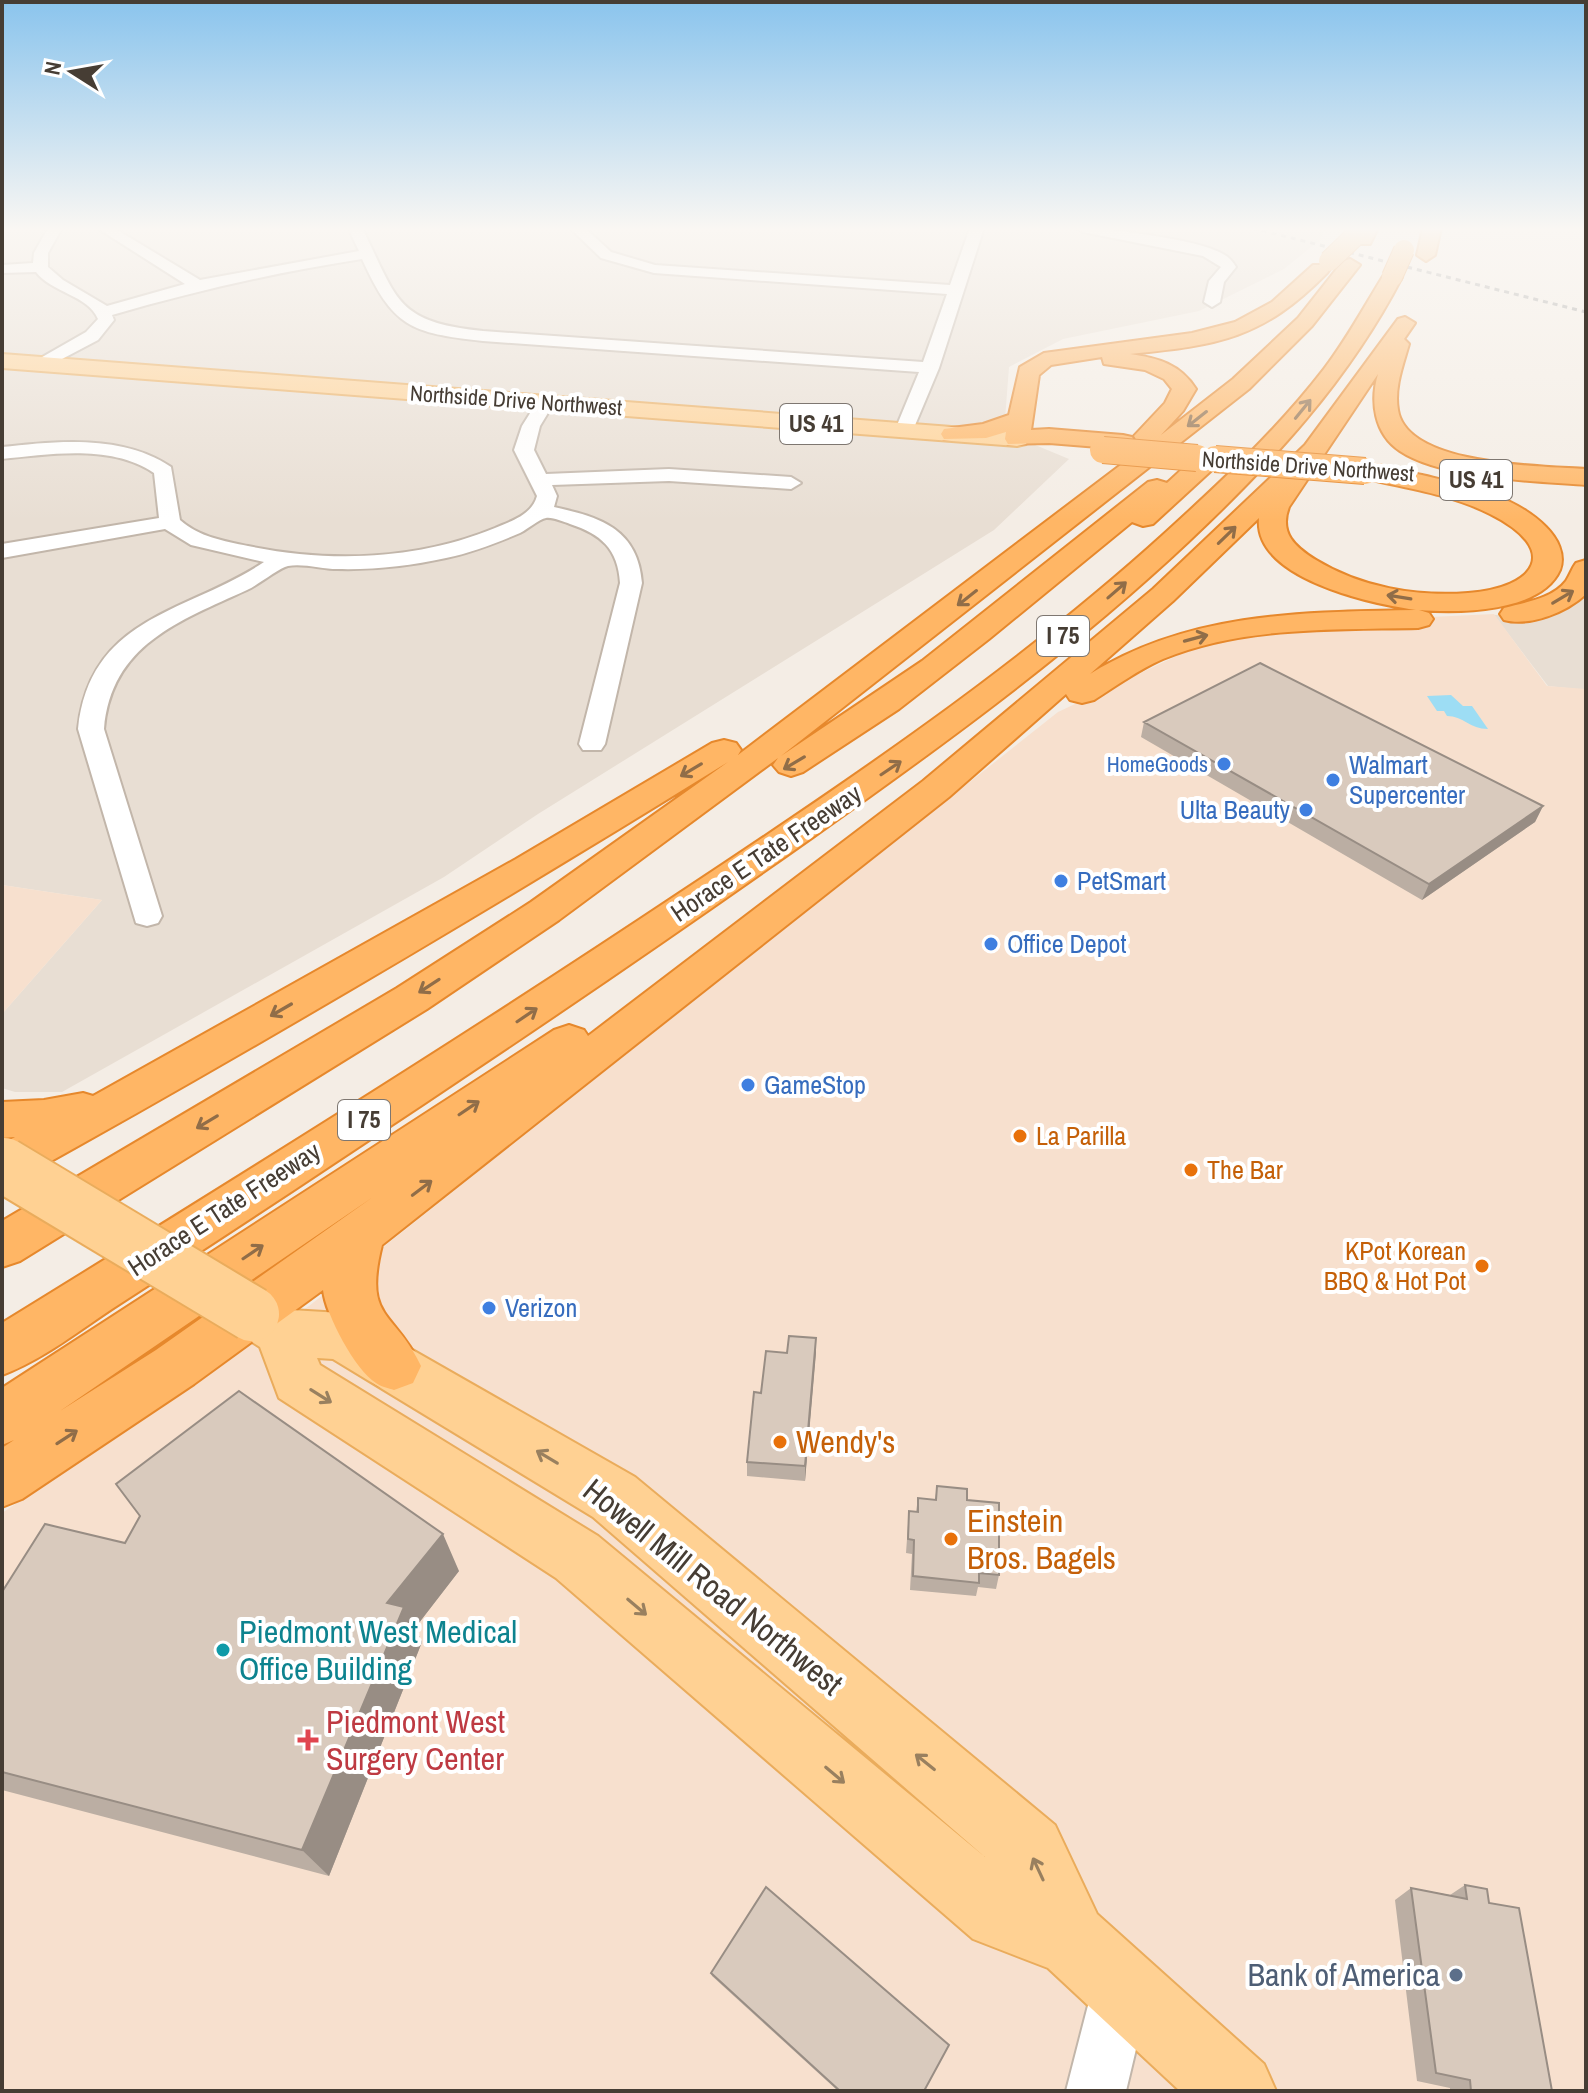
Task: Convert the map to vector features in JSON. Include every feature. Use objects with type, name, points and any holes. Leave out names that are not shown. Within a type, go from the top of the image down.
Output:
[{"type":"highway","points":[[1025,427],[1025,378],[1034,366],[1044,360],[1201,336],[1243,326]]},
{"type":"highway","points":[[541,913],[756,759],[926,629],[1241,384],[1301,326]]},
{"type":"highway","name":"Horace E Tate Freeway","points":[[2,1351],[475,1050],[937,734],[1065,635],[1173,542],[1251,468],[1342,360],[1361,326]]},
{"type":"highway","points":[[1357,464],[1442,488],[1500,508],[1522,520],[1547,544],[1551,559],[1548,571],[1536,583],[1517,593],[1463,601],[1402,598],[1376,593],[1314,570],[1287,553],[1272,534],[1270,524],[1276,507],[1400,326]]},
{"type":"highway","points":[[1404,326],[1384,392],[1387,420],[1393,434],[1427,454],[1517,471]]},
{"type":"highway","points":[[1007,566],[1134,448],[1175,406],[1184,389],[1173,375],[1156,367],[1121,360],[1083,360],[1059,365],[1045,374],[1025,427]]},
{"type":"highway","name":"Northside Drive Northwest","points":[[1025,427],[1045,446],[1101,444],[1166,460],[1176,466],[1200,458],[1517,471],[1586,477]]},
{"type":"highway","points":[[2,1480],[267,1324],[359,1235],[936,789],[1163,595],[1313,451]]},
{"type":"highway","points":[[664,922],[885,741],[976,647],[1200,458]]},
{"type":"highway","name":"Northside Drive Northwest","points":[[1357,464],[1586,488]]},
{"type":"highway","points":[[936,789],[1127,665],[1186,641],[1237,629],[1288,623],[1501,616],[1535,610],[1561,600],[1577,588],[1586,569]]},
{"type":"highway","points":[[2,1154],[142,1090],[530,867],[926,629]]},
{"type":"highway","points":[[2,1246],[366,1026],[541,913],[829,742],[976,647]]},
{"type":"highway","points":[[2,1419],[881,831]]},
{"type":"highway","points":[[359,1235],[350,1279],[350,1296],[366,1331],[394,1366]]},
{"type":"main road","name":"Northside Drive Northwest","points":[[2,361],[953,434],[1025,427]]},
{"type":"main road","name":"Howell Mill Road Northwest","points":[[2,1154],[267,1324],[341,1336],[614,1497],[1030,1850],[1096,1963]]},
{"type":"main road","name":"Howell Mill Road Northwest","points":[[267,1324],[298,1381],[577,1557],[998,1914],[1096,1963],[1237,2091]]},
{"type":"street","points":[[43,364],[102,326]]},
{"type":"street","points":[[429,326],[483,336],[930,368]]},
{"type":"street","points":[[904,430],[945,326]]},
{"type":"street","points":[[2,453],[106,451],[147,458],[164,471],[170,522],[180,532],[197,540],[282,559],[354,562],[438,552],[500,534],[541,511],[547,496],[526,459],[524,441],[545,403]]},
{"type":"street","points":[[537,480],[573,476],[669,475],[791,483]]},
{"type":"street","points":[[541,511],[575,517],[599,527],[618,542],[630,562],[631,583],[592,744]]},
{"type":"street","points":[[2,551],[170,522]]},
{"type":"street","points":[[147,916],[91,729],[93,700],[108,667],[137,640],[164,621],[261,575],[282,559]]},
{"type":"street","points":[[1096,1963],[1096,2091]]},
{"type":"shaded area","points":[[2,326],[1128,326],[1063,339],[1009,367],[1004,432],[1069,459],[994,530],[538,814],[444,877],[62,1092],[15,1092],[2,1088],[2,1014],[102,900],[2,885]]},
{"type":"shaded area","points":[[1586,593],[1586,690],[1548,686],[1494,615],[1557,612]]},
{"type":"shaded area","points":[[1494,614],[1547,686],[1586,689],[1586,2091],[2,2091],[2,1513],[309,1306],[1058,712],[1240,626]]},
{"type":"shaded area","points":[[2,885],[102,900],[2,1014]]},
{"type":"water","points":[[1451,695],[1463,706],[1472,706],[1488,729],[1437,711],[1427,696]]},
{"type":"building","name":"Walmart Supercenter","points":[[1260,663],[1543,806],[1429,884],[1144,722]]},
{"type":"building","name":"Wendy's","points":[[789,1336],[816,1338],[805,1466],[747,1462],[754,1392],[761,1393],[766,1351],[787,1353]]},
{"type":"building","name":"Piedmont West Medical Office Building","points":[[239,1391],[443,1534],[387,1603],[404,1607],[302,1850],[2,1772],[2,1592],[45,1524],[125,1543],[140,1516],[116,1484]]},
{"type":"building","name":"Einstein Bros. Bagels","points":[[937,1486],[967,1489],[967,1500],[999,1503],[999,1575],[979,1573],[979,1583],[913,1576],[914,1540],[908,1539],[909,1511],[918,1512],[918,1498],[936,1500]]},
{"type":"building","name":"Bank of America","points":[[1465,1885],[1487,1889],[1489,1903],[1519,1908],[1552,2091],[1471,2091],[1470,2080],[1436,2073],[1411,1888],[1467,1899]]},
{"type":"building","points":[[766,1887],[949,2045],[924,2091],[840,2091],[711,1973]]},
{"type":"place","name":"HomeGoods","points":[[1224,764]]},
{"type":"place","name":"Walmart Supercenter","points":[[1333,780]]},
{"type":"place","name":"Ulta Beauty","points":[[1306,810]]},
{"type":"place","name":"PetSmart","points":[[1061,881]]},
{"type":"place","name":"Office Depot","points":[[991,944]]},
{"type":"place","name":"GameStop","points":[[748,1085]]},
{"type":"place","name":"La Parilla","points":[[1020,1136]]},
{"type":"place","name":"The Bar","points":[[1191,1170]]},
{"type":"place","name":"KPot Korean BBQ & Hot Pot","points":[[1482,1266]]},
{"type":"place","name":"Verizon","points":[[489,1308]]},
{"type":"place","name":"Wendy's","points":[[780,1442]]},
{"type":"place","name":"Einstein Bros. Bagels","points":[[951,1539]]},
{"type":"place","name":"Piedmont West Medical Office Building","points":[[223,1650]]},
{"type":"place","name":"Piedmont West Surgery Center","points":[[308,1740]]},
{"type":"place","name":"Bank of America","points":[[1456,1975]]}]
